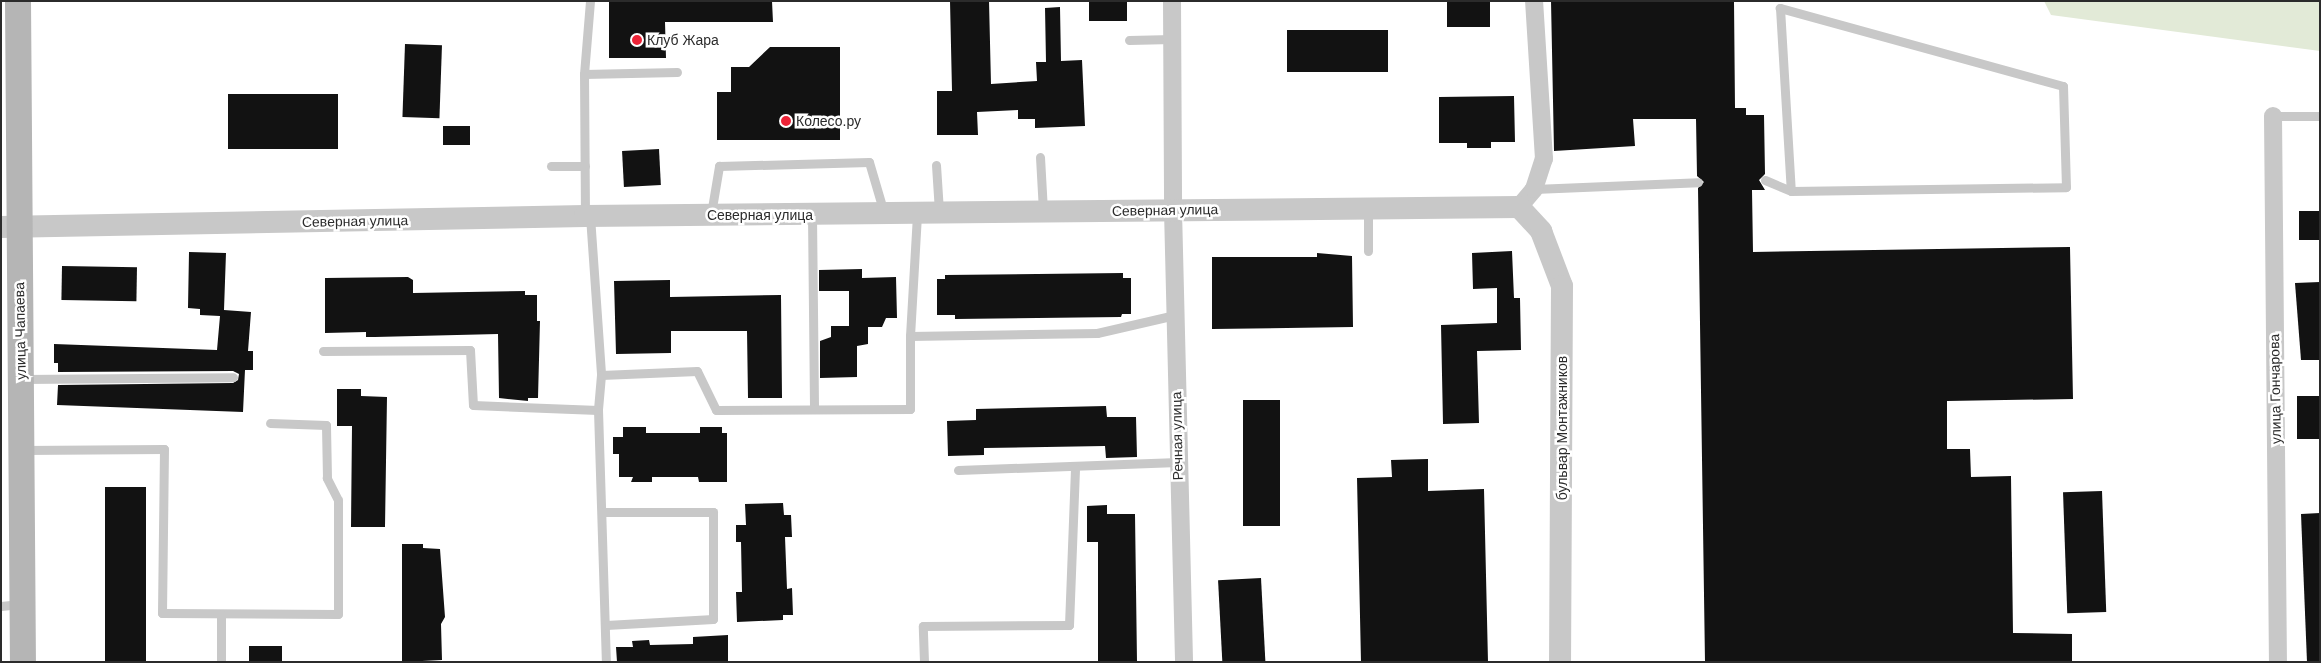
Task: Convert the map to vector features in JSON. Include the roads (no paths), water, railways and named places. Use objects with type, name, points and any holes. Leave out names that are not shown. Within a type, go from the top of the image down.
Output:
[{"type":"main road","name":"улица Чапаева","points":[[18,1],[10,227],[21,378],[22,450],[12,605],[23,662]]},
{"type":"street","name":"Речная улица","points":[[1172,1],[1173,210],[1184,662]]},
{"type":"street","points":[[1519,207],[1534,189],[1544,160],[1534,1]]},
{"type":"street","name":"улица Гончарова","points":[[2273,116],[2278,662]]},
{"type":"street","name":"Северная улица","points":[[10,227],[587,216],[1519,207]]},
{"type":"street","name":"бульвар Монтажников","points":[[1519,207],[1541,231],[1562,286],[1560,662]]},
{"type":"lane","points":[[590,1],[584,74],[585,166],[587,216],[601,375],[598,410],[603,512],[606,662]]},
{"type":"lane","points":[[1765,180],[1791,191],[2066,187],[2063,86],[1780,8],[1791,191]]},
{"type":"lane","points":[[1129,40],[1172,39]]},
{"type":"lane","points":[[584,74],[677,72]]},
{"type":"lane","points":[[2273,116],[2320,116]]},
{"type":"lane","points":[[1040,156],[1043,212]]},
{"type":"lane","points":[[710,215],[718,166],[869,162],[884,213]]},
{"type":"lane","points":[[936,165],[939,213]]},
{"type":"lane","points":[[551,166],[585,166]]},
{"type":"lane","points":[[1534,189],[1698,182]]},
{"type":"lane","points":[[1368,208],[1368,251]]},
{"type":"lane","points":[[601,375],[697,371],[716,410],[910,409],[910,336],[917,213]]},
{"type":"lane","points":[[812,215],[814,409]]},
{"type":"lane","points":[[910,336],[1097,333],[1175,315]]},
{"type":"lane","points":[[323,351],[470,350],[473,404],[598,410]]},
{"type":"lane","points":[[21,378],[233,377]]},
{"type":"lane","points":[[22,450],[164,449],[162,613],[338,614],[338,500],[327,478],[326,425],[270,423]]},
{"type":"lane","points":[[958,470],[1074,468],[1178,462]]},
{"type":"lane","points":[[924,662],[923,626],[1069,625],[1074,468]]},
{"type":"lane","points":[[603,512],[713,512],[713,620],[606,625]]},
{"type":"lane","points":[[221,614],[221,662]]},
{"type":"place","name":"Клуб Жара","points":[[637,40]]},
{"type":"place","name":"Колесо.ру","points":[[786,121]]}]
